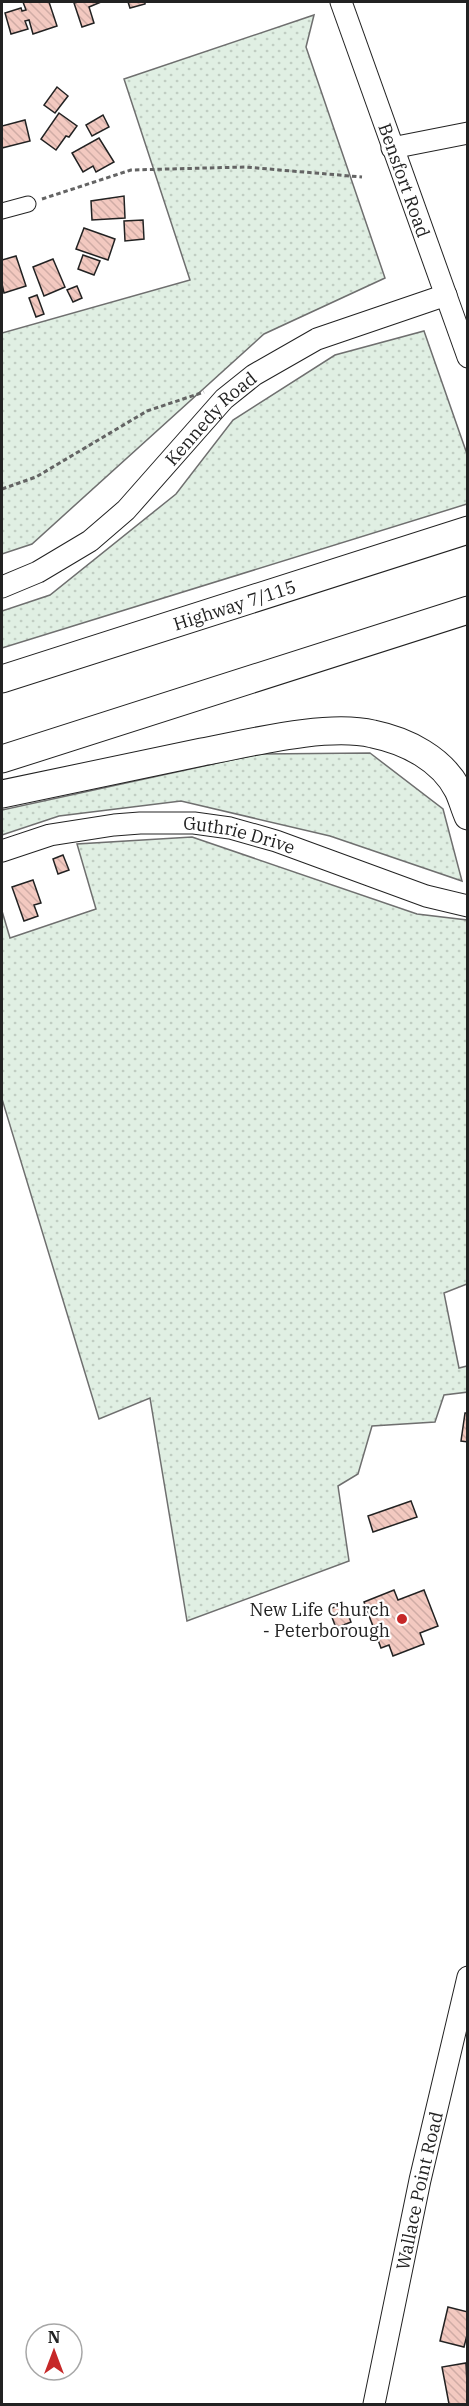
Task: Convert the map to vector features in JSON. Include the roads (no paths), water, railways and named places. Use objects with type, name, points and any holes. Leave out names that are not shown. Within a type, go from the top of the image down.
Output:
[{"type":"highway","name":"Highway 7/115","points":[[2,679],[468,530]]},
{"type":"highway","points":[[2,759],[468,610]]},
{"type":"highway","points":[[2,794],[249,743],[300,734],[344,731],[372,733],[423,753],[441,768],[458,789],[468,816]]},
{"type":"street","name":"Bensfort Road","points":[[341,2],[468,357]]},
{"type":"street","points":[[392,148],[468,133]]},
{"type":"street","points":[[2,211],[28,204]]},
{"type":"street","name":"Kennedy Road","points":[[2,587],[38,572],[90,541],[126,510],[224,399],[255,375],[317,339],[446,295]]},
{"type":"street","name":"Guthrie Drive","points":[[2,850],[50,835],[114,825],[194,823],[230,828],[276,841],[426,896],[468,906]]},
{"type":"street","name":"Wallace Point Road","points":[[374,2404],[420,2180],[468,1977]]},
{"type":"place","name":"New Life Church - Peterborough","points":[[402,1619]]}]
